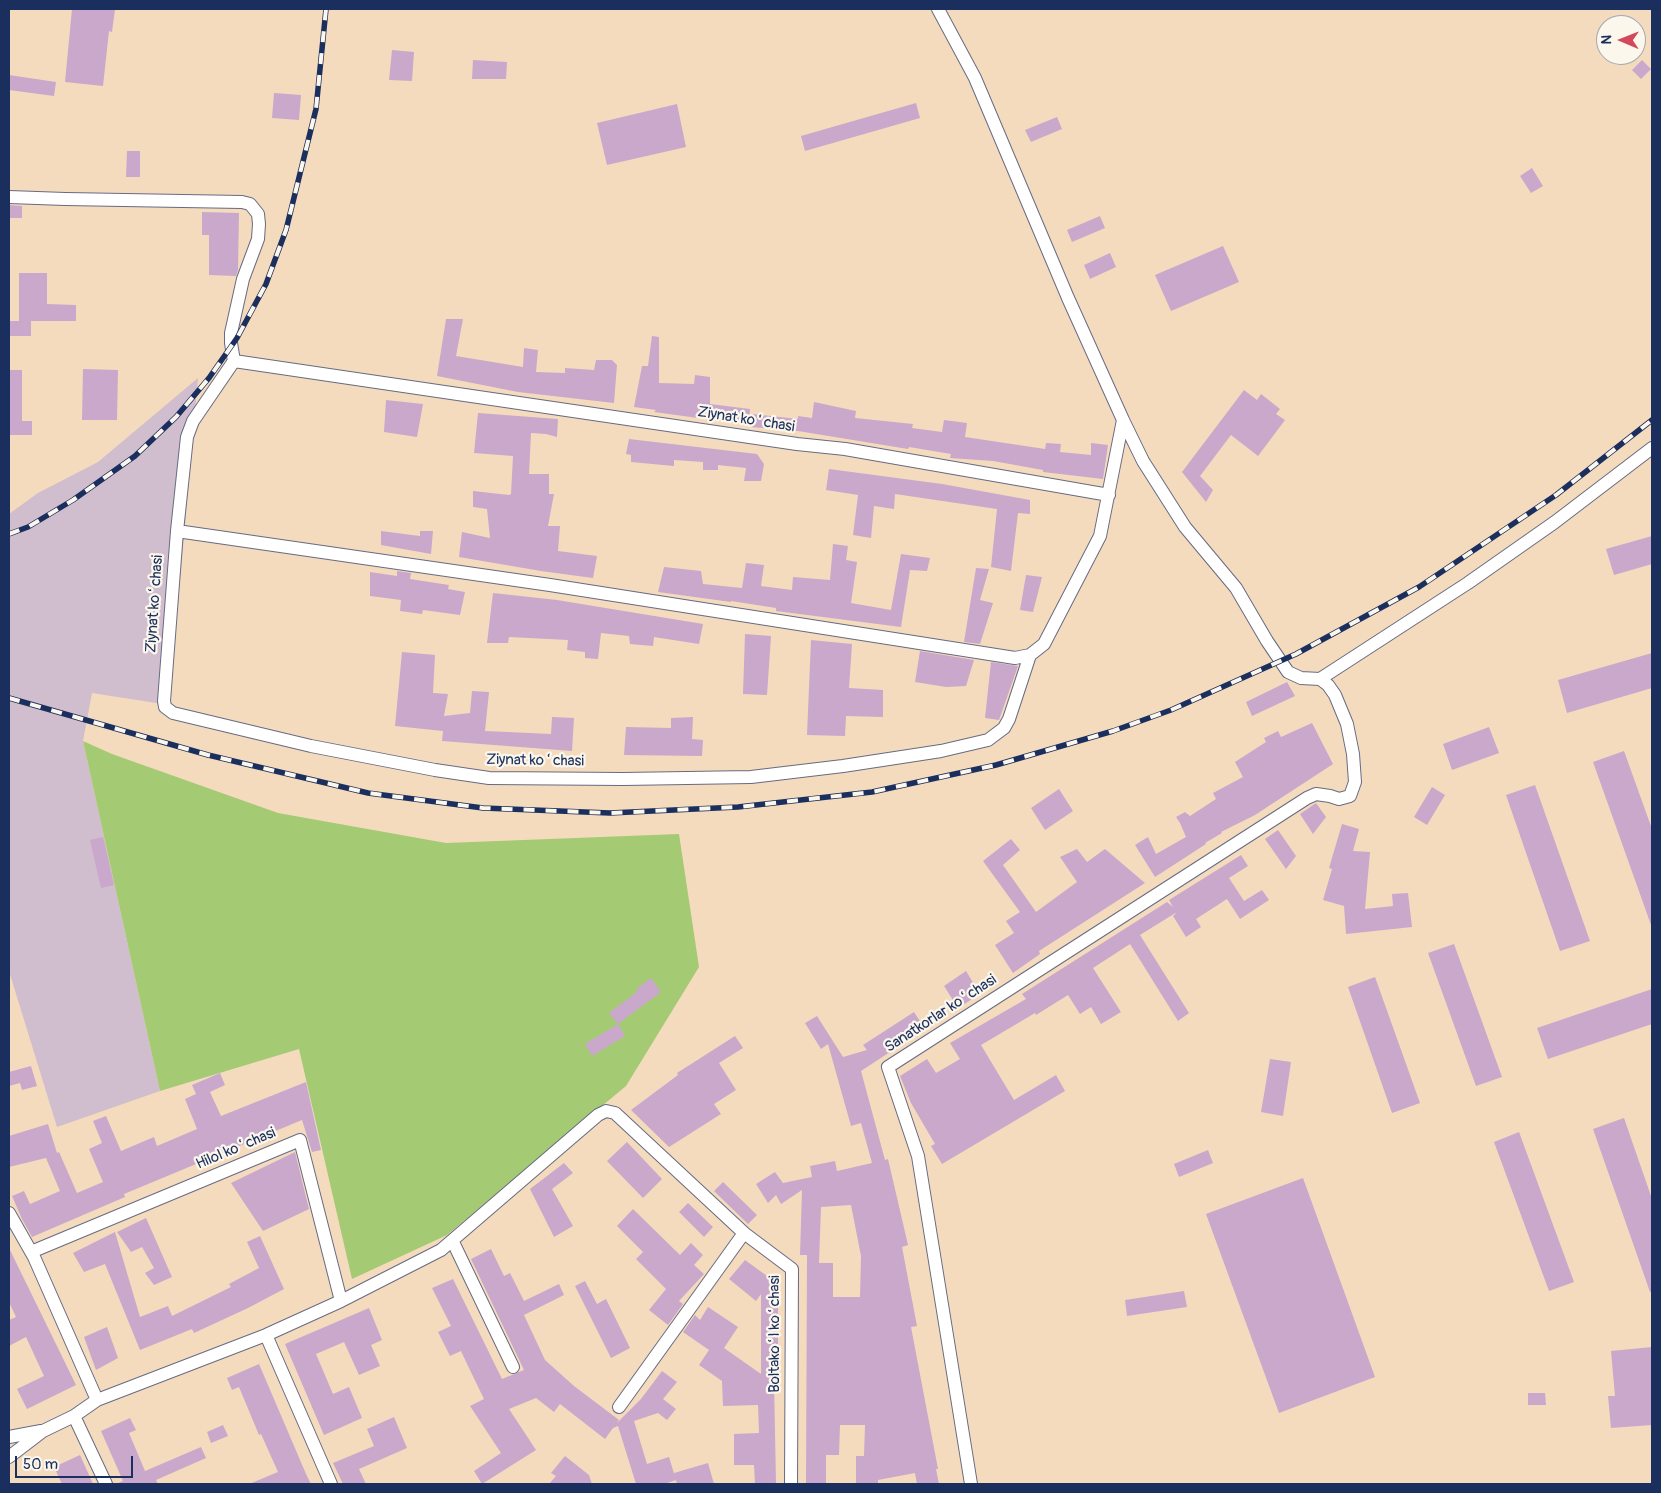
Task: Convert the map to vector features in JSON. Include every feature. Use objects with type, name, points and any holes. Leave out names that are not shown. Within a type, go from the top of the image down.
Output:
[{"type":"street","points":[[938,9],[976,78],[1068,298],[1143,461],[1185,527],[1236,588],[1266,641],[1288,672],[1301,678],[1320,679],[1492,567],[1652,448]]},
{"type":"street","points":[[9,197],[242,202],[250,204],[258,214],[258,239],[243,279],[231,333],[230,343],[234,361]]},
{"type":"street","name":"Ziynat koʻchasi","points":[[1109,495],[845,450],[234,361],[190,427],[187,437],[177,531],[165,707],[168,710],[198,720],[311,746],[435,770],[489,778],[623,779],[751,777],[843,766],[941,751],[988,740],[1004,728],[1013,709],[1030,655],[1044,644],[1100,536],[1109,495],[1123,420]]},
{"type":"street","points":[[177,531],[550,585],[1015,658],[1030,655]]},
{"type":"street","name":"Sanatkorlar koʻchasi","points":[[971,1484],[918,1156],[888,1067],[1307,798],[1316,794],[1339,799],[1350,796],[1355,782],[1353,754],[1347,724],[1335,695],[1328,685],[1320,679]]},
{"type":"street","name":"Boltakoʻl koʻchasi","points":[[453,1242],[598,1115],[606,1111],[616,1113],[744,1234],[792,1269],[791,1484]]},
{"type":"street","name":"Hilol koʻchasi","points":[[31,1252],[300,1140],[341,1301]]},
{"type":"street","points":[[9,1213],[31,1252],[97,1400]]},
{"type":"street","points":[[619,1407],[744,1234]]},
{"type":"street","points":[[9,1458],[43,1431],[74,1416],[97,1400],[266,1335],[341,1301],[442,1250],[453,1242],[513,1367]]},
{"type":"street","points":[[266,1335],[331,1484]]},
{"type":"street","points":[[74,1416],[106,1484]]},
{"type":"street","points":[[9,1437],[43,1431]]},
{"type":"shaded area","points":[[198,378],[169,705],[92,693],[83,741],[160,1091],[57,1127],[9,971],[9,514],[38,493],[98,462]]},
{"type":"green space","points":[[83,741],[112,754],[278,813],[446,843],[679,834],[699,967],[626,1086],[447,1235],[352,1279],[299,1049],[160,1091]]},
{"type":"building","points":[[72,9],[115,9],[112,32],[109,31],[103,86],[65,82]]},
{"type":"building","points":[[392,50],[414,52],[412,81],[389,80]]},
{"type":"building","points":[[473,60],[507,62],[506,79],[472,79]]},
{"type":"building","points":[[1646,64],[1651,69],[1641,79],[1632,70],[1637,65]]},
{"type":"building","points":[[9,75],[56,82],[54,96],[9,90]]},
{"type":"building","points":[[274,93],[301,95],[299,120],[272,118]]},
{"type":"building","points":[[916,103],[920,118],[805,151],[801,136]]},
{"type":"building","points":[[677,104],[686,147],[607,165],[597,123]]},
{"type":"building","points":[[1057,117],[1062,129],[1031,142],[1025,130]]},
{"type":"building","points":[[127,151],[140,151],[140,177],[126,177]]},
{"type":"building","points":[[1532,168],[1543,186],[1531,193],[1520,176]]},
{"type":"building","points":[[9,205],[22,206],[22,218],[9,218]]},
{"type":"building","points":[[202,212],[239,213],[238,270],[236,276],[209,275],[209,235],[202,235]]},
{"type":"building","points":[[1100,216],[1105,228],[1072,242],[1067,230]]},
{"type":"building","points":[[1223,246],[1239,282],[1171,311],[1155,275]]},
{"type":"building","points":[[1110,253],[1116,267],[1090,279],[1084,265]]},
{"type":"building","points":[[19,273],[47,273],[47,304],[76,305],[76,321],[31,321],[31,336],[9,336],[9,321],[19,321]]},
{"type":"building","points":[[446,319],[463,319],[456,356],[523,367],[524,348],[538,350],[536,372],[565,373],[565,368],[594,370],[596,360],[612,360],[617,365],[614,403],[518,392],[437,376]]},
{"type":"building","points":[[652,336],[659,337],[659,383],[694,384],[695,375],[710,377],[710,404],[750,409],[749,425],[654,412],[656,410],[634,407],[642,366],[648,366]]},
{"type":"building","points":[[83,369],[118,370],[117,420],[82,420]]},
{"type":"building","points":[[9,370],[22,370],[22,421],[32,421],[32,435],[9,435]]},
{"type":"building","points":[[1244,390],[1257,400],[1261,394],[1280,409],[1276,414],[1285,420],[1258,456],[1231,435],[1200,476],[1213,490],[1206,502],[1182,472]]},
{"type":"building","points":[[386,400],[423,404],[417,437],[384,432]]},
{"type":"building","points":[[814,402],[856,411],[855,418],[913,424],[912,428],[942,432],[944,420],[967,423],[965,437],[1045,449],[1046,443],[1061,444],[1060,452],[1091,455],[1091,443],[1108,445],[1103,479],[1043,472],[1043,470],[993,461],[950,458],[951,454],[909,447],[908,449],[798,431],[751,427],[752,414],[798,419],[798,416],[812,418]]},
{"type":"building","points":[[478,413],[558,419],[557,437],[531,433],[529,474],[549,474],[549,494],[554,494],[548,526],[560,526],[558,551],[597,556],[593,578],[459,557],[462,532],[490,538],[487,509],[473,507],[473,491],[511,494],[513,456],[474,453]]},
{"type":"building","points":[[629,439],[757,454],[764,464],[761,481],[744,481],[746,468],[718,465],[718,470],[703,470],[703,462],[674,460],[674,466],[631,462],[631,455],[626,454]]},
{"type":"building","points":[[829,469],[942,484],[1030,500],[1030,514],[1018,513],[1011,571],[991,567],[997,509],[895,494],[894,509],[874,506],[871,538],[853,535],[858,495],[826,490]]},
{"type":"building","points":[[381,531],[420,536],[420,531],[433,531],[431,554],[381,545]]},
{"type":"building","points":[[1652,536],[1652,564],[1614,575],[1606,549]]},
{"type":"building","points":[[833,544],[848,546],[846,560],[857,562],[851,603],[891,610],[901,554],[930,558],[927,571],[910,570],[901,627],[776,611],[776,608],[658,592],[664,567],[701,571],[703,584],[742,588],[746,563],[764,565],[761,586],[792,590],[793,577],[830,580]]},
{"type":"building","points":[[976,568],[989,569],[980,600],[993,603],[980,644],[964,642]]},
{"type":"building","points":[[397,571],[411,573],[410,579],[449,585],[448,589],[465,592],[460,615],[423,610],[422,614],[400,611],[401,600],[370,596],[370,572],[397,576]]},
{"type":"building","points":[[1026,575],[1042,577],[1033,612],[1020,610]]},
{"type":"building","points":[[493,593],[557,600],[703,624],[699,644],[654,637],[653,646],[630,644],[629,636],[601,633],[598,659],[585,658],[585,652],[567,650],[568,640],[509,637],[508,643],[487,643]]},
{"type":"building","points":[[745,634],[771,636],[767,695],[743,694]]},
{"type":"building","points":[[811,640],[852,644],[849,688],[883,690],[883,717],[846,716],[845,736],[807,735]]},
{"type":"building","points":[[920,651],[974,660],[966,686],[946,687],[915,682]]},
{"type":"building","points":[[402,652],[435,655],[433,693],[448,694],[444,716],[470,713],[472,691],[489,692],[485,731],[551,734],[552,717],[574,718],[572,751],[442,741],[443,731],[395,726]]},
{"type":"building","points":[[1652,653],[1652,688],[1567,713],[1558,680]]},
{"type":"building","points":[[991,662],[1018,666],[999,720],[985,718]]},
{"type":"building","points":[[1287,682],[1295,696],[1252,716],[1246,702]]},
{"type":"building","points":[[693,717],[692,739],[703,740],[702,756],[624,755],[626,727],[671,728],[671,718]]},
{"type":"building","points":[[1312,723],[1333,764],[1255,815],[1221,832],[1155,877],[1135,845],[1148,837],[1156,854],[1186,837],[1176,817],[1185,812],[1190,816],[1216,799],[1213,793],[1243,777],[1235,762],[1266,742],[1264,738],[1278,731],[1281,737]]},
{"type":"building","points":[[1489,727],[1499,753],[1452,770],[1443,744]]},
{"type":"building","points":[[1624,751],[1652,829],[1652,925],[1593,762]]},
{"type":"building","points":[[1535,785],[1590,941],[1560,951],[1506,795]]},
{"type":"building","points":[[1432,787],[1445,795],[1427,825],[1414,817]]},
{"type":"building","points":[[1059,789],[1073,811],[1045,830],[1031,808]]},
{"type":"building","points":[[1316,803],[1326,817],[1313,834],[1300,814]]},
{"type":"building","points":[[1342,824],[1359,829],[1353,851],[1370,852],[1365,909],[1393,906],[1392,894],[1408,893],[1412,927],[1346,934],[1344,906],[1323,900],[1332,869],[1329,868]]},
{"type":"building","points":[[1278,830],[1296,856],[1286,869],[1265,839]]},
{"type":"building","points":[[103,837],[114,885],[101,888],[90,840]]},
{"type":"building","points":[[1011,839],[1020,850],[1003,865],[1036,912],[1077,882],[1060,857],[1077,849],[1087,862],[1105,849],[1145,883],[1039,951],[1040,954],[1013,973],[995,945],[1014,933],[1006,921],[1020,912],[983,861]]},
{"type":"building","points":[[1241,855],[1248,866],[1229,878],[1244,901],[1262,890],[1269,900],[1240,919],[1227,899],[1196,919],[1201,927],[1186,937],[1173,916],[1177,912],[1140,935],[1189,1013],[1178,1021],[1130,944],[1093,968],[1121,1012],[1101,1024],[1091,1007],[1080,1014],[1068,995],[981,1045],[1014,1100],[1056,1075],[1065,1091],[942,1164],[931,1146],[935,1144],[911,1103],[900,1076],[927,1059],[936,1073],[960,1059],[950,1043],[1026,999],[1022,994],[1167,902],[1173,907],[1169,900]]},
{"type":"building","points":[[1454,944],[1502,1077],[1476,1086],[1428,953]]},
{"type":"building","points":[[966,971],[980,994],[958,1008],[944,986]]},
{"type":"building","points":[[1375,977],[1420,1103],[1392,1113],[1348,987]]},
{"type":"building","points":[[651,978],[661,992],[618,1024],[609,1013],[638,991],[636,989]]},
{"type":"building","points":[[1652,989],[1652,1024],[1548,1059],[1537,1028]]},
{"type":"building","points":[[914,1012],[925,1029],[861,1071],[885,1160],[888,1159],[908,1245],[902,1247],[917,1326],[911,1327],[938,1469],[936,1469],[939,1484],[917,1484],[915,1473],[878,1480],[878,1484],[856,1484],[856,1456],[864,1456],[865,1425],[840,1425],[839,1455],[826,1455],[826,1484],[806,1484],[807,1255],[800,1255],[802,1190],[781,1204],[776,1195],[768,1203],[756,1184],[775,1172],[783,1183],[812,1177],[810,1166],[835,1161],[837,1171],[872,1163],[861,1123],[851,1126],[828,1044],[821,1049],[805,1023],[817,1016],[843,1057],[867,1050],[863,1045]],"holes":[[[851,1205],[861,1256],[860,1297],[833,1297],[833,1263],[819,1263],[821,1207]]]},
{"type":"building","points":[[618,1024],[625,1036],[592,1056],[585,1044]]},
{"type":"building","points":[[735,1036],[743,1048],[719,1063],[736,1090],[714,1104],[721,1114],[669,1147],[631,1110],[678,1075],[677,1073]]},
{"type":"building","points":[[1270,1059],[1291,1062],[1283,1116],[1261,1112]]},
{"type":"building","points":[[31,1066],[37,1086],[22,1090],[20,1083],[9,1086],[9,1072]]},
{"type":"building","points":[[220,1073],[225,1085],[210,1092],[221,1116],[306,1082],[321,1150],[312,1152],[302,1120],[124,1194],[125,1197],[32,1237],[12,1196],[24,1191],[30,1204],[60,1191],[46,1158],[9,1167],[9,1136],[48,1124],[57,1153],[59,1152],[77,1193],[103,1182],[89,1149],[102,1143],[93,1121],[106,1116],[121,1151],[154,1137],[157,1146],[197,1129],[185,1099],[196,1094],[192,1085]]},
{"type":"building","points":[[1624,1118],[1652,1199],[1652,1291],[1650,1292],[1593,1129]]},
{"type":"building","points":[[1519,1132],[1574,1282],[1549,1291],[1494,1142]]},
{"type":"building","points":[[627,1142],[662,1179],[643,1198],[607,1161]]},
{"type":"building","points":[[1208,1150],[1213,1163],[1179,1177],[1174,1164]]},
{"type":"building","points":[[295,1152],[309,1209],[263,1231],[231,1183]]},
{"type":"building","points":[[564,1163],[573,1173],[552,1189],[573,1226],[554,1237],[530,1189]]},
{"type":"building","points":[[1303,1178],[1375,1377],[1279,1413],[1206,1214]]},
{"type":"building","points":[[723,1182],[757,1215],[748,1224],[714,1191]]},
{"type":"building","points":[[688,1203],[713,1227],[704,1237],[679,1212]]},
{"type":"building","points":[[633,1209],[680,1255],[691,1243],[703,1255],[694,1265],[704,1274],[679,1301],[683,1304],[668,1325],[649,1310],[666,1289],[636,1259],[643,1252],[617,1226]]},
{"type":"building","points":[[146,1218],[172,1277],[154,1285],[145,1273],[154,1268],[142,1247],[131,1252],[117,1232]]},
{"type":"building","points":[[115,1232],[140,1317],[168,1306],[172,1316],[231,1287],[229,1284],[259,1268],[247,1242],[260,1236],[284,1289],[194,1333],[192,1329],[140,1350],[105,1264],[84,1272],[73,1253]]},
{"type":"building","points":[[9,1248],[76,1385],[27,1409],[17,1389],[44,1376],[26,1337],[9,1346],[9,1320],[16,1317],[9,1302]]},
{"type":"building","points":[[491,1249],[504,1276],[510,1273],[524,1301],[559,1284],[564,1295],[524,1315],[545,1360],[574,1386],[619,1420],[617,1423],[641,1399],[662,1371],[677,1382],[663,1399],[676,1409],[667,1420],[658,1413],[634,1421],[647,1464],[669,1457],[676,1480],[664,1484],[636,1484],[618,1426],[613,1428],[605,1439],[560,1404],[554,1412],[536,1398],[509,1409],[536,1450],[482,1484],[474,1471],[501,1453],[470,1406],[484,1399],[461,1351],[450,1356],[438,1332],[451,1326],[432,1288],[453,1279],[502,1379],[524,1370],[471,1259]]},
{"type":"building","points":[[745,1260],[778,1284],[778,1380],[774,1380],[776,1484],[755,1484],[754,1465],[734,1465],[734,1434],[759,1433],[758,1405],[723,1406],[722,1381],[699,1365],[709,1350],[683,1332],[695,1315],[700,1320],[708,1307],[738,1327],[724,1348],[761,1374],[761,1294],[756,1301],[729,1279]]},
{"type":"building","points":[[585,1281],[597,1304],[606,1299],[630,1348],[611,1358],[575,1286]]},
{"type":"building","points":[[1184,1291],[1187,1307],[1127,1316],[1125,1300]]},
{"type":"building","points":[[369,1308],[382,1340],[371,1345],[380,1366],[359,1375],[344,1342],[316,1354],[333,1394],[349,1387],[362,1418],[324,1435],[285,1344]]},
{"type":"building","points":[[107,1327],[118,1358],[96,1370],[84,1337]]},
{"type":"building","points":[[1652,1347],[1652,1425],[1611,1428],[1608,1396],[1615,1396],[1611,1351]]},
{"type":"building","points":[[259,1364],[311,1484],[249,1484],[278,1472],[261,1434],[259,1435],[239,1387],[232,1390],[227,1378]]},
{"type":"building","points":[[1528,1393],[1545,1393],[1546,1405],[1528,1405]]},
{"type":"building","points":[[394,1417],[407,1448],[359,1469],[366,1484],[343,1484],[333,1463],[374,1446],[367,1429]]},
{"type":"building","points":[[130,1418],[136,1430],[129,1433],[145,1471],[201,1447],[206,1458],[156,1480],[158,1484],[116,1484],[123,1481],[101,1431]]},
{"type":"building","points":[[223,1425],[228,1436],[211,1443],[207,1432]]},
{"type":"building","points":[[80,1455],[93,1484],[62,1484],[54,1467]]},
{"type":"building","points":[[565,1456],[589,1475],[592,1484],[549,1484],[556,1476],[551,1473]]},
{"type":"building","points":[[708,1463],[714,1484],[677,1484],[674,1473]]},
{"type":"railway","points":[[9,534],[28,527],[73,500],[135,456],[176,417],[209,378],[237,338],[266,284],[286,230],[316,109],[326,9]]},
{"type":"railway","points":[[9,698],[208,755],[368,793],[483,808],[610,813],[738,807],[872,792],[996,765],[1113,731],[1171,710],[1296,654],[1419,587],[1556,495],[1652,420]]}]
